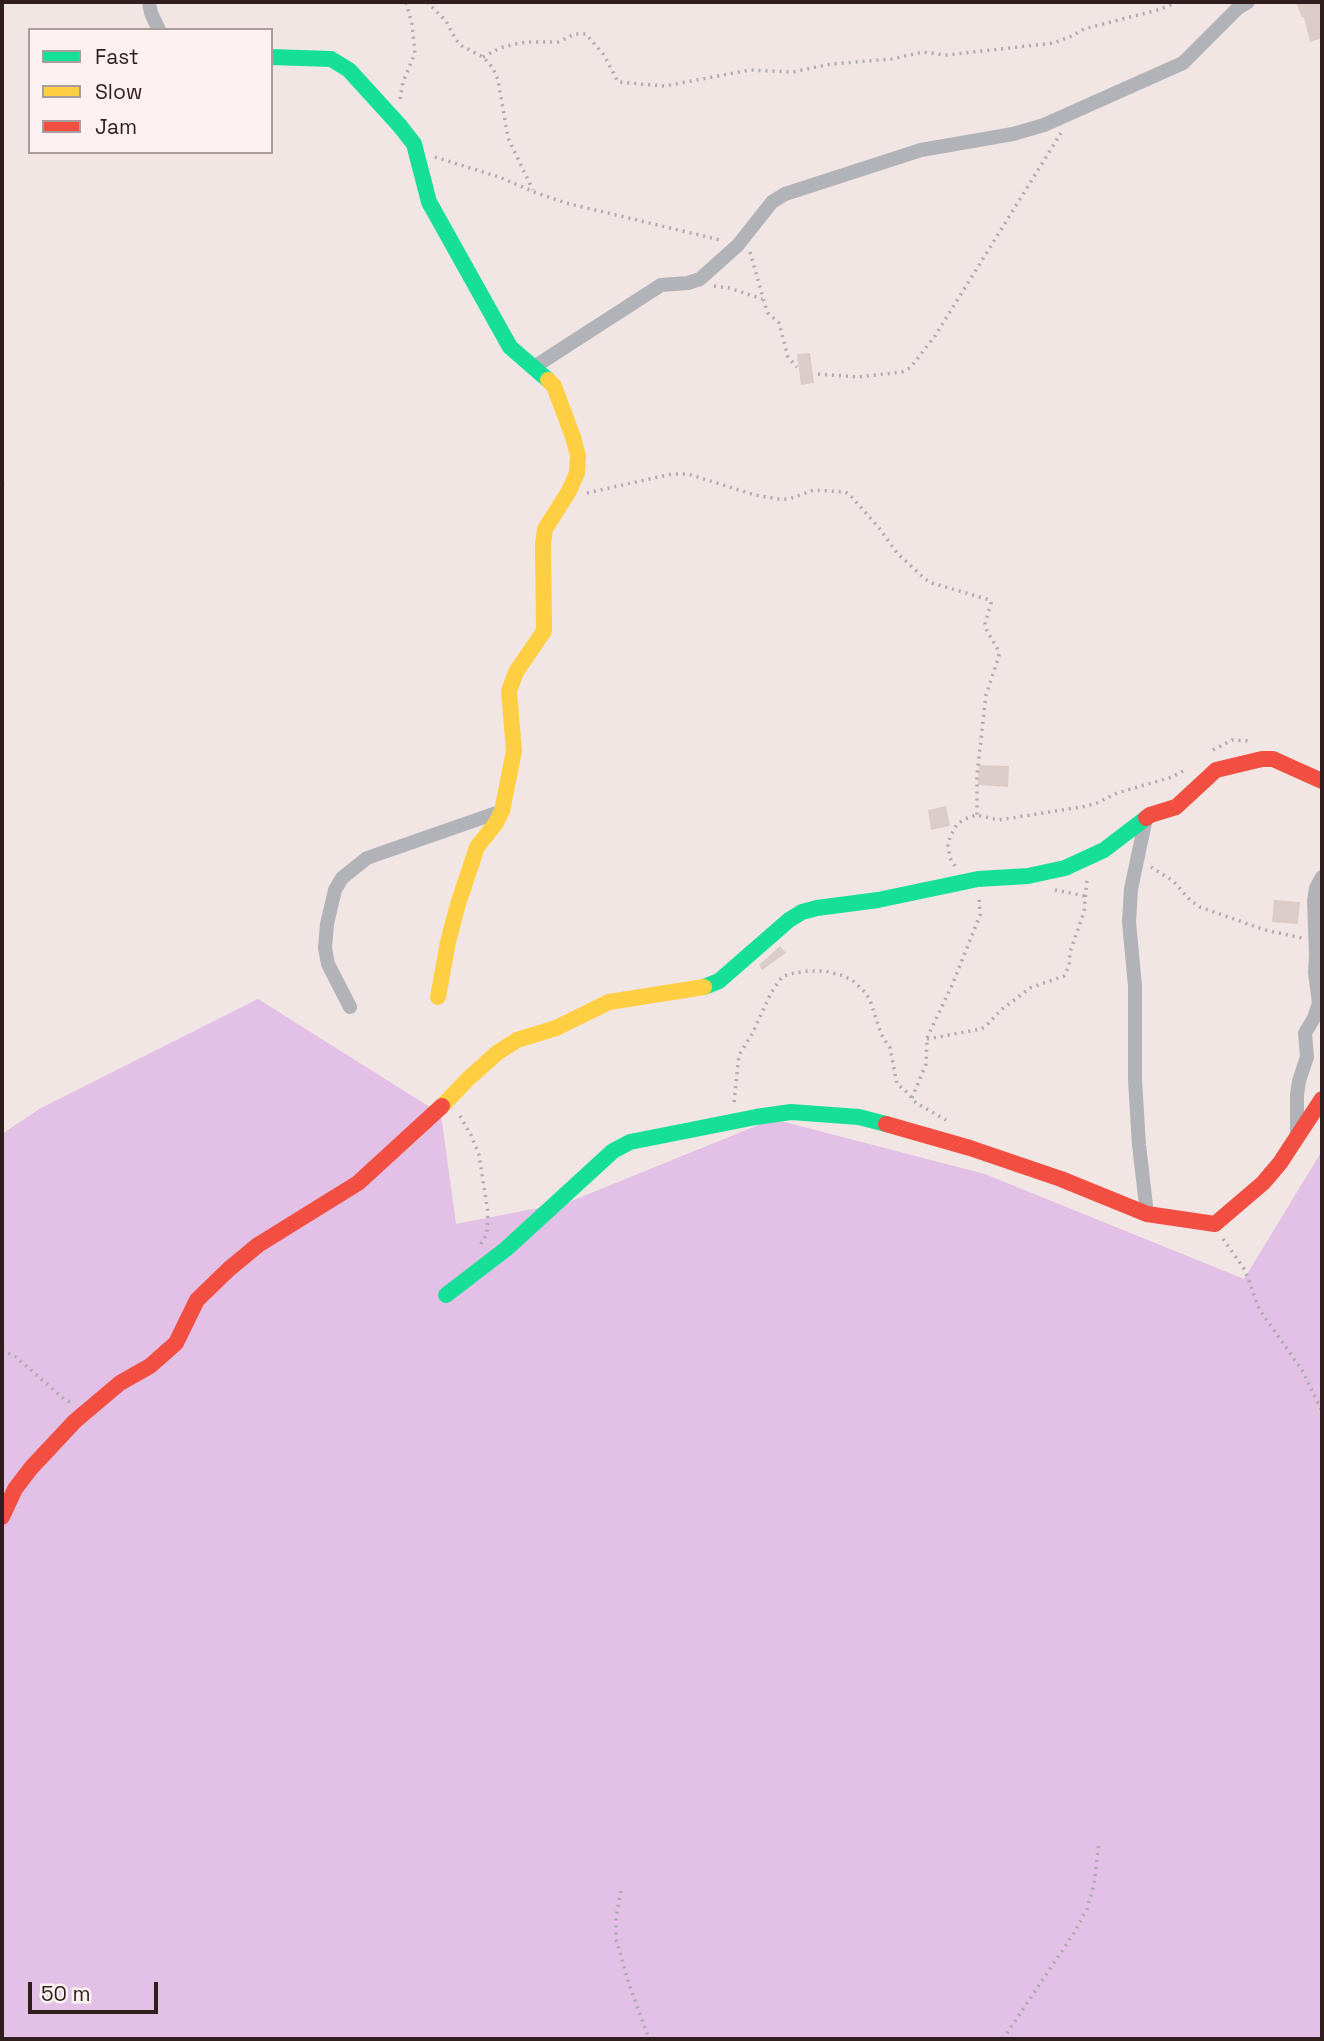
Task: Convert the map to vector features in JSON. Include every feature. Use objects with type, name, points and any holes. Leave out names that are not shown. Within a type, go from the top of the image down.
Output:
[{"type":"street","points":[[149,2],[158,28]]},
{"type":"street","points":[[534,367],[661,285],[688,283],[700,279],[741,241],[772,202],[785,194],[921,150],[1013,134],[1044,125],[1183,63],[1238,8],[1248,2]]},
{"type":"street","points":[[273,57],[331,59],[349,70],[414,144],[429,202],[442,228],[510,347],[554,386],[578,456],[577,473],[569,491],[545,528],[544,631],[516,672],[509,691],[514,751],[502,811],[477,847],[452,929],[438,997]]},
{"type":"street","points":[[2,1517],[15,1489],[31,1468],[75,1421],[120,1383],[150,1366],[176,1343],[197,1300],[229,1269],[258,1245],[358,1183],[449,1100],[469,1078],[497,1053],[517,1040],[556,1028],[608,1002],[701,988],[719,981],[789,920],[802,912],[972,881],[1050,873],[1104,850],[1150,815],[1176,807],[1209,775],[1227,766],[1273,759],[1322,781]]},
{"type":"street","points":[[350,1007],[328,964],[325,948],[327,924],[335,890],[342,878],[367,858],[502,811]]},
{"type":"street","points":[[1146,818],[1131,889],[1129,922],[1135,986],[1135,1080],[1139,1145],[1147,1214]]},
{"type":"street","points":[[1297,1135],[1297,1095],[1307,1057],[1305,1033],[1319,1008],[1315,973],[1314,901],[1316,888],[1322,877]]},
{"type":"street","points":[[446,1295],[506,1249],[620,1147],[630,1142],[791,1112],[859,1117],[970,1148],[1147,1214],[1211,1224],[1219,1223],[1280,1163],[1322,1099]]},
{"type":"path","points":[[400,126],[400,94],[415,53],[406,2]]},
{"type":"path","points":[[427,2],[446,21],[462,46],[483,57],[494,68],[508,138],[534,192]]},
{"type":"path","points":[[483,57],[515,44],[558,42],[575,34],[586,34],[604,55],[618,82],[664,86],[750,70],[793,72],[831,64],[892,59],[923,52],[947,55],[1046,44],[1061,41],[1084,29],[1161,9],[1177,2]]},
{"type":"path","points":[[818,374],[858,377],[902,372],[909,368],[935,336],[1075,111]]},
{"type":"path","points":[[416,152],[464,165],[566,203],[741,241],[756,270],[768,313],[779,323],[788,357],[797,367]]},
{"type":"path","points":[[688,283],[729,288],[762,299]]},
{"type":"path","points":[[564,499],[672,474],[688,474],[755,495],[779,499],[789,499],[814,490],[845,492],[879,528],[897,553],[925,579],[990,600],[985,624],[999,656],[986,695],[977,783],[977,816]]},
{"type":"path","points":[[1208,754],[1232,740],[1252,741]]},
{"type":"path","points":[[912,1098],[926,1065],[927,1039],[980,915],[972,881],[950,858],[948,845],[957,824],[977,816],[999,820],[1087,806],[1187,770]]},
{"type":"path","points":[[1139,852],[1154,871],[1167,876],[1200,907],[1265,930],[1316,940]]},
{"type":"path","points":[[927,1039],[981,1029],[1030,988],[1064,976],[1084,912],[1090,856]]},
{"type":"path","points":[[731,1122],[739,1055],[771,993],[782,977],[789,974],[825,971],[852,980],[865,992],[881,1034],[890,1048],[895,1080],[922,1108],[950,1123]]},
{"type":"path","points":[[449,1100],[465,1124],[479,1155],[488,1213],[487,1234],[477,1250]]},
{"type":"path","points":[[1211,1224],[1245,1270],[1259,1309],[1302,1370],[1322,1411]]},
{"type":"path","points":[[2,1350],[16,1357],[65,1400],[88,1410]]},
{"type":"path","points":[[1003,2039],[1074,1933],[1087,1909],[1094,1885],[1099,1841]]},
{"type":"path","points":[[621,1891],[614,1930],[629,1984],[649,2039]]},
{"type":"shaded area","points":[[258,999],[441,1114],[456,1224],[569,1202],[773,1119],[985,1174],[1244,1279],[1322,1151],[1322,2039],[2,2039],[2,1134],[41,1108]]},
{"type":"building","points":[[1296,2],[1322,2],[1322,38],[1310,42],[1304,17],[1302,18]]},
{"type":"building","points":[[810,353],[814,383],[801,385],[797,354]]},
{"type":"building","points":[[979,765],[1009,766],[1008,787],[978,785]]},
{"type":"building","points":[[946,806],[950,826],[931,830],[928,810]]},
{"type":"building","points":[[1274,900],[1300,902],[1298,924],[1272,922]]},
{"type":"building","points":[[780,946],[786,953],[762,970],[759,965]]},
{"type":"traffic: fast","points":[[273,57],[331,59],[349,70],[400,126],[414,144],[429,202],[510,347],[548,380]]},
{"type":"traffic: fast","points":[[704,987],[719,981],[789,920],[802,912],[878,900],[978,879],[1028,876],[1065,868],[1104,850],[1146,818]]},
{"type":"traffic: fast","points":[[446,1295],[506,1249],[613,1151],[630,1142],[791,1112],[859,1117],[886,1124]]},
{"type":"traffic: slow","points":[[438,997],[448,942],[477,847],[502,811],[514,751],[509,691],[516,672],[544,631],[545,529],[577,473],[578,456],[573,437],[554,386],[548,380]]},
{"type":"traffic: slow","points":[[442,1106],[497,1053],[517,1040],[556,1028],[609,1002],[704,987]]},
{"type":"traffic: jam","points":[[1146,818],[1176,807],[1216,770],[1262,759],[1273,759],[1322,781]]},
{"type":"traffic: jam","points":[[886,1124],[970,1148],[1061,1179],[1147,1214],[1215,1224],[1263,1183],[1280,1163],[1322,1099]]},
{"type":"traffic: jam","points":[[2,1517],[15,1489],[31,1468],[75,1421],[120,1383],[150,1366],[176,1343],[197,1300],[229,1269],[258,1245],[358,1183],[442,1106]]}]
